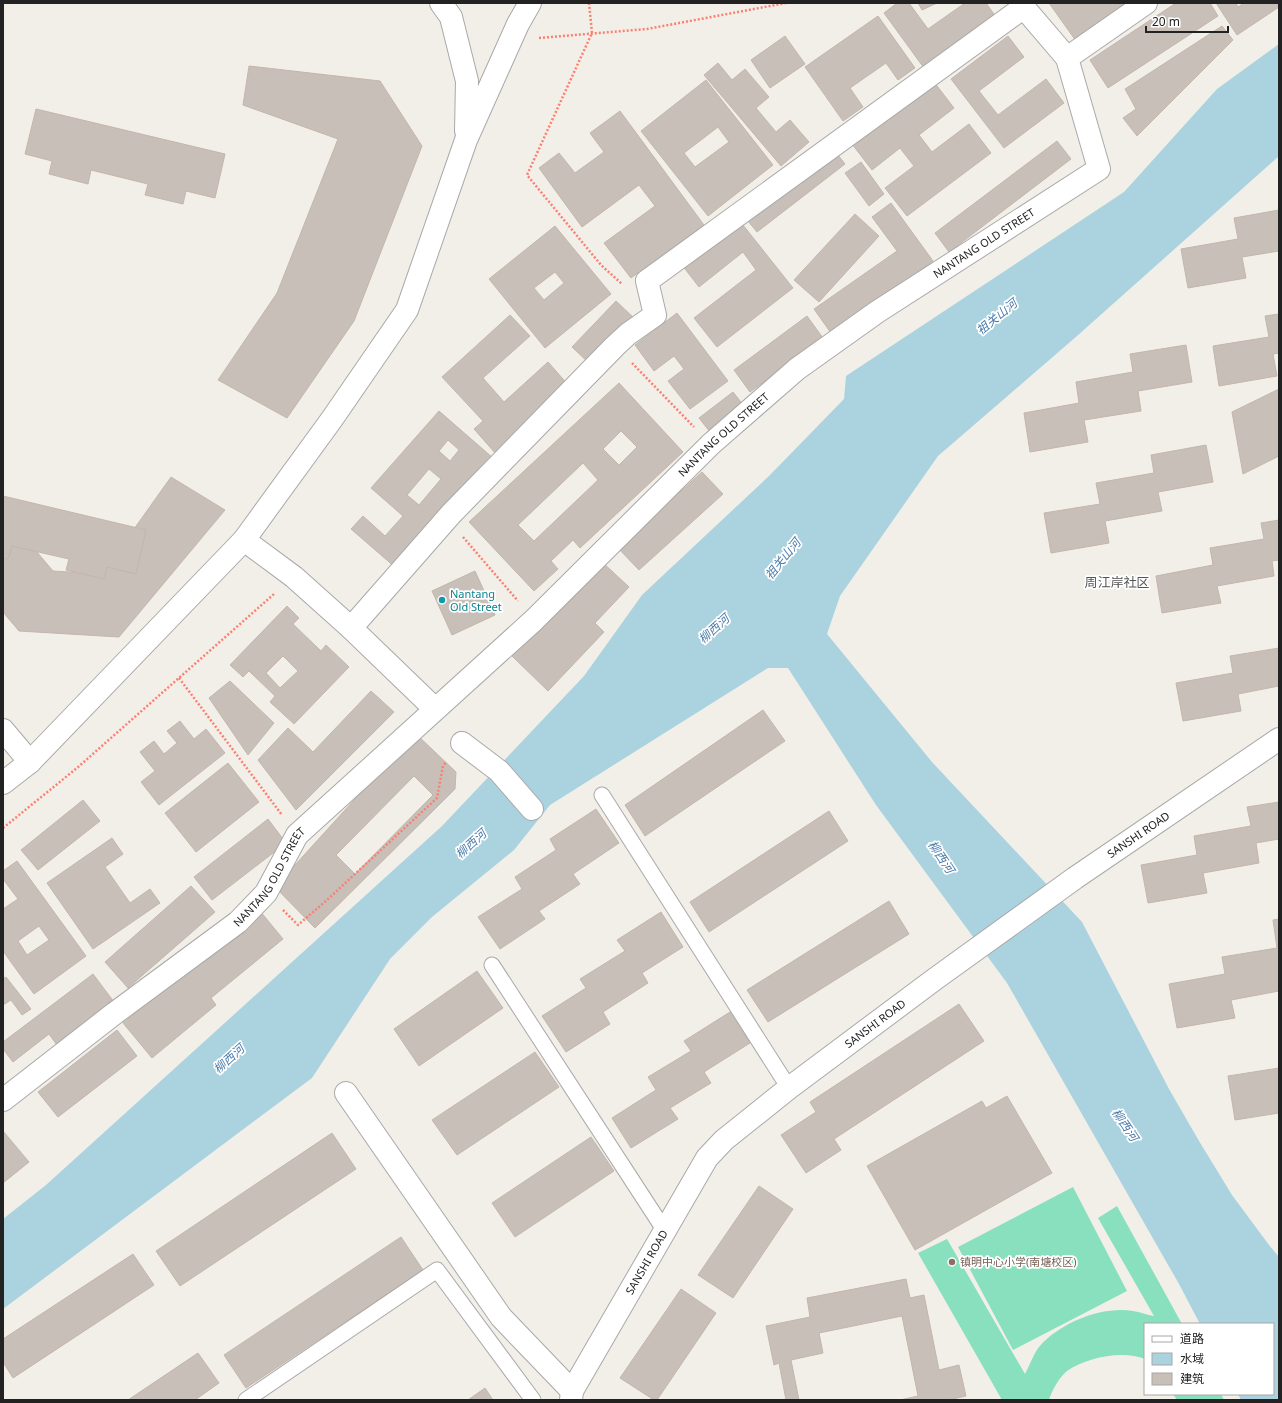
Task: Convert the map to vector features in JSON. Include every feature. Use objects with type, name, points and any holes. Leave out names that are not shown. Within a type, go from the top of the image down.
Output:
[{"type":"street","points":[[441,3],[450,17],[467,81],[466,140]]},
{"type":"street","points":[[3,783],[30,762],[244,540],[332,418],[407,310],[466,140],[530,3]]},
{"type":"street","points":[[351,628],[447,518],[615,346],[628,334],[655,316],[647,281],[1022,5],[1067,58],[1146,3]]},
{"type":"street","name":"NANTANG OLD STREET","points":[[3,1100],[115,1013],[238,922],[266,893],[297,835],[534,620],[711,444],[797,369],[877,312],[1099,169],[1067,58]]},
{"type":"street","points":[[244,540],[294,577],[351,628],[435,709]]},
{"type":"street","points":[[3,730],[30,762]]},
{"type":"street","name":"SANSHI ROAD","points":[[572,1396],[707,1158],[724,1140],[788,1088],[935,979],[1075,878],[1279,739]]},
{"type":"street","points":[[462,743],[499,771],[532,809]]},
{"type":"street","points":[[346,1093],[501,1317],[572,1396]]},
{"type":"lane","points":[[602,795],[788,1088]]},
{"type":"lane","points":[[492,965],[665,1231]]},
{"type":"lane","points":[[246,1400],[437,1270],[533,1400]]},
{"type":"path","points":[[589,3],[592,33],[526,176],[601,265],[623,285]]},
{"type":"path","points":[[512,40],[647,29],[786,3]]},
{"type":"path","points":[[615,346],[711,444]]},
{"type":"path","points":[[447,518],[534,620]]},
{"type":"path","points":[[3,828],[78,768],[294,577]]},
{"type":"path","points":[[178,678],[297,835]]},
{"type":"path","points":[[266,893],[298,925],[333,895],[437,798],[443,766],[447,760]]},
{"type":"green space","points":[[1073,1187],[1127,1291],[1013,1350],[958,1247]]},
{"type":"green space","points":[[1117,1206],[1181,1323],[1144,1323],[1144,1359],[1126,1355],[1105,1356],[1075,1366],[1061,1377],[1049,1400],[1002,1400],[918,1253],[947,1239],[1025,1374],[1037,1350],[1048,1338],[1082,1318],[1108,1311],[1121,1310],[1136,1311],[1154,1316],[1098,1218]]},
{"type":"green space","points":[[1174,1395],[1222,1395],[1224,1400],[1177,1400]]},
{"type":"water","points":[[1279,44],[1279,156],[1077,336],[938,456],[840,596],[827,634],[932,762],[1082,922],[1169,1089],[1199,1141],[1232,1195],[1279,1257],[1279,1400],[1241,1400],[1238,1395],[1274,1395],[1274,1323],[1199,1323],[1179,1284],[1007,983],[876,805],[788,668],[768,668],[550,805],[514,850],[432,917],[390,959],[312,1078],[3,1309],[3,1219],[46,1185],[442,826],[584,676],[642,595],[769,476],[844,399],[846,376],[1124,192],[1217,89]]},
{"type":"building","points":[[897,3],[909,3],[928,29],[965,3],[986,3],[996,17],[924,68],[884,13]]},
{"type":"building","points":[[918,3],[937,3],[922,10]]},
{"type":"building","points":[[1049,3],[1130,3],[1076,41]]},
{"type":"building","points":[[1176,3],[1210,3],[1218,16],[1108,88],[1090,60]]},
{"type":"building","points":[[1216,3],[1236,3],[1238,7],[1244,3],[1279,3],[1279,7],[1237,35]]},
{"type":"building","points":[[878,16],[915,68],[898,80],[886,63],[850,88],[863,107],[843,121],[805,67]]},
{"type":"building","points":[[1222,26],[1233,40],[1137,136],[1123,118],[1136,109],[1125,89]]},
{"type":"building","points":[[785,36],[805,64],[770,88],[751,60]]},
{"type":"building","points":[[1008,36],[1024,57],[979,91],[998,115],[1046,79],[1064,103],[1004,148],[951,79]]},
{"type":"building","points":[[718,63],[732,80],[745,69],[769,97],[756,108],[776,132],[790,120],[809,142],[781,166],[704,75]]},
{"type":"building","points":[[249,66],[380,81],[422,146],[354,321],[287,418],[218,380],[277,293],[338,139],[243,105]]},
{"type":"building","points":[[706,80],[773,165],[708,216],[641,131]],"holes":[[[718,127],[729,142],[695,167],[684,153]]]},
{"type":"building","points":[[934,82],[954,108],[919,135],[932,152],[969,124],[991,153],[907,216],[885,188],[914,166],[900,148],[872,170],[852,144]]},
{"type":"building","points":[[36,109],[225,154],[215,198],[186,191],[183,204],[145,195],[148,184],[91,170],[88,184],[49,174],[52,161],[25,154]]},
{"type":"building","points":[[620,111],[704,225],[631,278],[604,243],[655,206],[639,185],[582,227],[539,168],[559,153],[575,173],[604,152],[590,133]]},
{"type":"building","points":[[1057,141],[1071,159],[949,252],[935,233]]},
{"type":"building","points":[[831,146],[845,164],[757,232],[743,215]]},
{"type":"building","points":[[861,162],[884,194],[869,206],[845,173]]},
{"type":"building","points":[[891,203],[933,261],[831,333],[814,309],[897,251],[872,217]]},
{"type":"building","points":[[1279,210],[1279,251],[1242,257],[1246,278],[1188,288],[1181,249],[1238,239],[1234,218]]},
{"type":"building","points":[[855,214],[879,236],[819,302],[794,280]]},
{"type":"building","points":[[739,220],[793,288],[717,347],[694,318],[756,270],[743,252],[699,287],[682,265]]},
{"type":"building","points":[[555,226],[611,294],[545,348],[489,279]],"holes":[[[555,272],[564,283],[544,300],[534,288]]]},
{"type":"building","points":[[616,301],[635,319],[591,365],[572,347]]},
{"type":"building","points":[[677,313],[728,381],[690,409],[668,381],[684,369],[674,356],[654,371],[635,345]]},
{"type":"building","points":[[1279,314],[1279,353],[1273,354],[1277,376],[1219,386],[1213,346],[1269,337],[1265,316]]},
{"type":"building","points":[[510,315],[530,336],[483,378],[504,402],[548,362],[570,387],[496,454],[474,429],[483,421],[442,377]]},
{"type":"building","points":[[807,316],[823,338],[750,392],[734,370]]},
{"type":"building","points":[[1186,345],[1192,382],[1138,391],[1141,411],[1084,420],[1088,442],[1030,452],[1024,413],[1079,403],[1076,382],[1133,372],[1130,354]]},
{"type":"building","points":[[619,383],[683,452],[580,548],[573,540],[551,561],[558,569],[534,591],[469,522]],"holes":[[[621,431],[637,447],[619,465],[603,449]],[[583,463],[598,480],[534,541],[518,525]]]},
{"type":"building","points":[[1279,389],[1279,456],[1243,474],[1232,412]]},
{"type":"building","points":[[733,392],[744,406],[710,432],[699,418]]},
{"type":"building","points":[[439,411],[493,458],[396,568],[351,529],[363,516],[385,536],[403,516],[371,488]],"holes":[[[448,440],[459,450],[450,461],[439,451]],[[429,469],[441,479],[419,505],[407,495]]]},
{"type":"building","points":[[1206,445],[1213,482],[1158,492],[1162,511],[1105,521],[1109,543],[1051,553],[1044,513],[1100,504],[1096,483],[1154,473],[1151,455]]},
{"type":"building","points":[[702,472],[723,494],[639,570],[618,548]]},
{"type":"building","points":[[171,477],[225,510],[119,637],[19,631],[3,612],[3,512],[53,571],[102,574]]},
{"type":"building","points":[[3,496],[146,530],[136,574],[107,567],[104,579],[66,570],[69,559],[12,546],[8,559],[3,558]]},
{"type":"building","points":[[1279,520],[1279,560],[1272,561],[1274,576],[1217,586],[1221,603],[1162,613],[1156,576],[1213,565],[1210,548],[1264,539],[1261,523]]},
{"type":"building","points":[[601,561],[629,587],[595,623],[604,632],[548,691],[512,656]]},
{"type":"building","points":[[475,571],[495,615],[452,635],[432,591]]},
{"type":"building","points":[[287,606],[299,618],[293,624],[321,651],[326,645],[349,667],[294,724],[270,702],[275,696],[249,671],[243,677],[230,665]],"holes":[[[283,656],[298,671],[280,688],[266,673]]]},
{"type":"building","points":[[1279,648],[1279,686],[1238,694],[1241,711],[1183,721],[1176,683],[1233,673],[1230,656]]},
{"type":"building","points":[[230,681],[274,723],[248,755],[209,698]]},
{"type":"building","points":[[371,691],[394,712],[296,810],[258,760],[288,728],[313,752]]},
{"type":"building","points":[[763,710],[785,741],[645,836],[625,805]]},
{"type":"building","points":[[180,721],[194,739],[206,729],[225,753],[159,805],[141,782],[155,771],[140,752],[154,741],[164,754],[177,743],[167,731]]},
{"type":"building","points":[[415,733],[456,772],[455,789],[315,928],[275,887]],"holes":[[[414,776],[433,795],[355,874],[336,855]]]},
{"type":"building","points":[[228,763],[259,802],[196,852],[165,813]]},
{"type":"building","points":[[83,800],[100,821],[38,870],[21,850]]},
{"type":"building","points":[[1279,802],[1279,839],[1256,843],[1259,863],[1203,873],[1207,893],[1148,903],[1141,865],[1197,855],[1194,836],[1251,826],[1247,807]]},
{"type":"building","points":[[596,809],[619,843],[573,874],[580,884],[539,911],[545,919],[500,949],[478,917],[522,889],[515,877],[556,850],[550,839]]},
{"type":"building","points":[[829,811],[848,841],[709,932],[690,902]]},
{"type":"building","points":[[268,819],[286,843],[212,900],[194,877]]},
{"type":"building","points":[[112,838],[123,854],[105,867],[130,903],[150,889],[160,903],[93,949],[47,883]]},
{"type":"building","points":[[17,861],[86,956],[34,994],[3,951],[3,909],[18,899],[3,879],[3,871]],"holes":[[[39,926],[49,940],[27,955],[18,941]]]},
{"type":"building","points":[[191,886],[215,912],[128,988],[105,962]]},
{"type":"building","points":[[889,901],[909,934],[768,1022],[747,990]]},
{"type":"building","points":[[260,911],[283,939],[211,998],[216,1005],[152,1058],[123,1023]]},
{"type":"building","points":[[661,912],[683,947],[642,973],[648,983],[603,1012],[610,1024],[566,1052],[542,1016],[586,988],[580,979],[625,951],[617,940]]},
{"type":"building","points":[[1279,919],[1279,991],[1231,1000],[1235,1018],[1177,1028],[1169,984],[1225,974],[1222,957],[1277,948],[1273,920]]},
{"type":"building","points":[[477,971],[503,1008],[419,1066],[394,1029]]},
{"type":"building","points":[[93,974],[114,1002],[57,1045],[49,1034],[13,1062],[3,1049],[3,1042]]},
{"type":"building","points":[[6,977],[31,1009],[22,1015],[11,1000],[3,1005],[3,979]]},
{"type":"building","points":[[959,1004],[984,1041],[834,1139],[841,1150],[806,1173],[781,1135],[816,1112],[810,1102]]},
{"type":"building","points":[[730,1012],[750,1043],[704,1072],[711,1083],[670,1108],[678,1119],[631,1148],[612,1118],[656,1090],[648,1077],[691,1051],[684,1041]]},
{"type":"building","points":[[117,1030],[137,1056],[58,1117],[38,1092]]},
{"type":"building","points":[[535,1052],[559,1087],[457,1155],[432,1120]]},
{"type":"building","points":[[1279,1068],[1279,1113],[1235,1120],[1228,1076]]},
{"type":"building","points":[[1007,1096],[1052,1173],[915,1250],[867,1166],[982,1101],[986,1108]]},
{"type":"building","points":[[3,1131],[29,1162],[3,1183]]},
{"type":"building","points":[[332,1133],[356,1169],[180,1286],[156,1251]]},
{"type":"building","points":[[591,1137],[614,1171],[515,1237],[492,1203]]},
{"type":"building","points":[[759,1186],[793,1209],[733,1298],[698,1275]]},
{"type":"building","points":[[401,1237],[423,1270],[246,1388],[224,1355]]},
{"type":"building","points":[[133,1254],[154,1285],[13,1378],[3,1362],[3,1339]]},
{"type":"building","points":[[906,1279],[910,1298],[924,1295],[939,1370],[959,1365],[966,1396],[948,1400],[900,1400],[918,1396],[902,1316],[819,1333],[823,1353],[791,1360],[799,1400],[786,1400],[779,1363],[774,1365],[766,1326],[810,1317],[807,1298]]},
{"type":"building","points":[[681,1289],[716,1313],[657,1400],[654,1400],[620,1378]]},
{"type":"building","points":[[198,1353],[219,1383],[195,1400],[128,1400]]},
{"type":"building","points":[[485,1388],[493,1400],[468,1400]]},
{"type":"place","name":"Nantang Old Street","points":[[442,600]]},
{"type":"place","name":"镇明中心小学(南塘校区)","points":[[952,1262]]},
{"type":"district","name":"周江岸社区","points":[[1117,582]]},
{"type":"water label","name":"祖关山河","points":[[997,317]]},
{"type":"water label","name":"祖关山河","points":[[783,559]]},
{"type":"water label","name":"柳西河","points":[[714,629]]},
{"type":"water label","name":"柳西河","points":[[471,844]]},
{"type":"water label","name":"柳西河","points":[[941,857]]},
{"type":"water label","name":"柳西河","points":[[229,1059]]},
{"type":"water label","name":"柳西河","points":[[1125,1125]]}]
